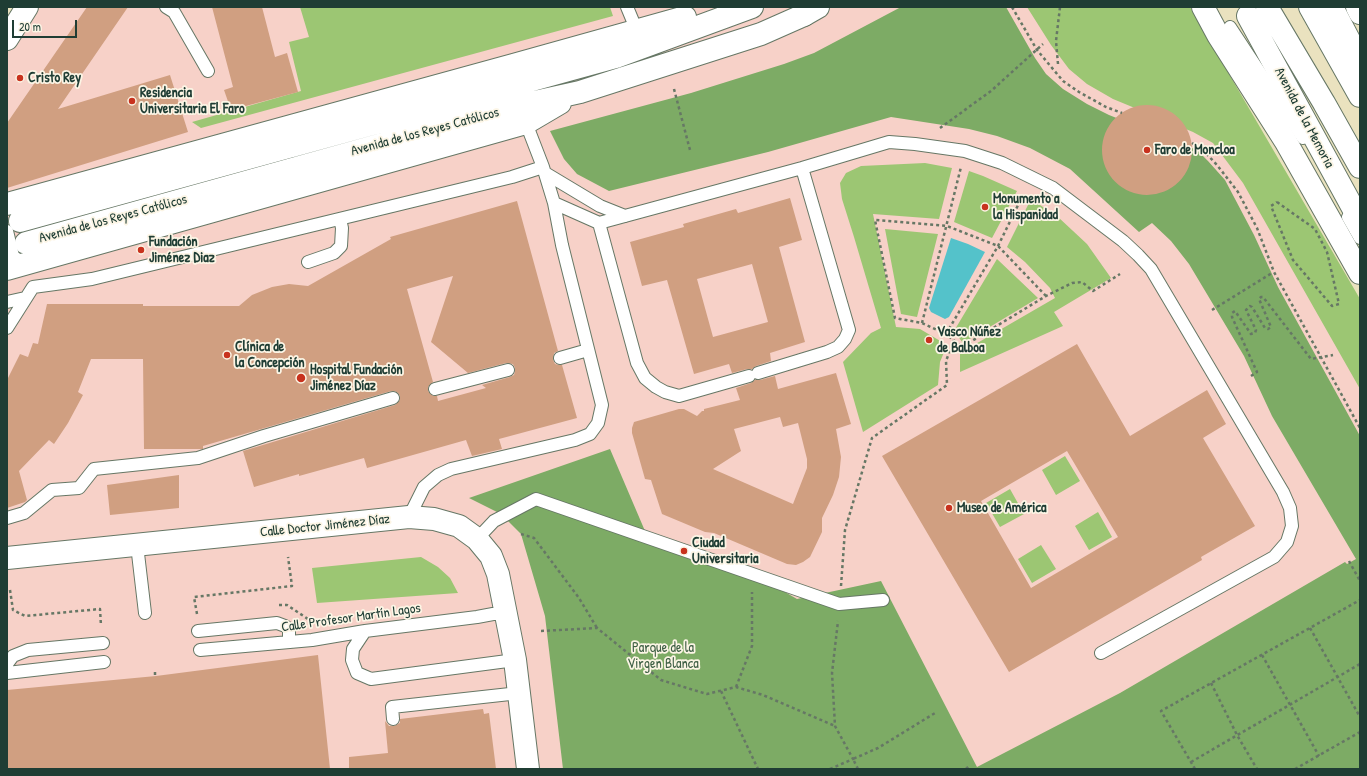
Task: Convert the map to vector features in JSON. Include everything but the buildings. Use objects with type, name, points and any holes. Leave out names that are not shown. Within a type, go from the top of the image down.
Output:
[{"type":"main road","points":[[7,39],[28,7]]},
{"type":"main road","points":[[11,214],[719,7]]},
{"type":"main road","name":"Avenida de los Reyes Católicos","points":[[11,214],[616,57],[752,7]]},
{"type":"main road","name":"Avenida de los Reyes Católicos","points":[[19,258],[526,104],[580,92],[761,34],[811,11],[826,7]]},
{"type":"main road","points":[[1203,7],[1218,35],[1286,142],[1360,273]]},
{"type":"main road","points":[[1310,7],[1360,96]]},
{"type":"main road","points":[[1332,7],[1360,61]]},
{"type":"main road","points":[[1357,7],[1360,13]]},
{"type":"main road","name":"Avenida de la Memoria","points":[[1258,11],[1324,103],[1360,167]]},
{"type":"main road","name":"Avenida de la Memoria","points":[[1258,11],[1357,216]]},
{"type":"main road","points":[[19,258],[136,233],[383,162],[526,123],[580,92]]},
{"type":"main road","name":"Calle Doctor Jiménez Díaz","points":[[7,558],[409,517],[434,519],[459,526],[477,538],[490,556],[498,574],[515,660],[528,769]]},
{"type":"lane","points":[[166,7],[174,12],[208,71]]},
{"type":"lane","points":[[627,7],[637,31]]},
{"type":"lane","points":[[1230,27],[1296,126],[1360,238]]},
{"type":"lane","points":[[409,517],[424,487],[438,475],[452,469],[575,440],[590,434],[598,423],[602,405],[562,245],[554,203],[544,170],[526,123]]},
{"type":"lane","points":[[554,203],[599,223],[802,168],[889,142],[966,150],[1002,163],[1053,188],[1123,241],[1138,254],[1151,269],[1283,492],[1290,508],[1292,526],[1286,542],[1274,557],[1101,653]]},
{"type":"lane","points":[[599,223],[637,363],[645,378],[656,387],[665,392],[679,396],[827,352],[838,347],[845,339],[849,330],[802,168]]},
{"type":"lane","points":[[7,328],[33,287],[92,280],[544,170],[600,206],[625,216]]},
{"type":"lane","points":[[1332,188],[1357,216]]},
{"type":"lane","points":[[11,214],[14,256],[19,258]]},
{"type":"lane","points":[[308,262],[334,253],[341,246],[342,228],[340,219]]},
{"type":"lane","points":[[7,302],[25,298]]},
{"type":"lane","points":[[560,358],[588,350]]},
{"type":"lane","points":[[435,389],[508,370]]},
{"type":"lane","points":[[7,518],[24,513],[52,490],[79,488],[94,469],[198,458],[264,436],[393,398]]},
{"type":"lane","points":[[477,538],[494,521],[536,498],[839,604],[883,600]]},
{"type":"lane","points":[[137,545],[145,613]]},
{"type":"lane","name":"Calle Profesor Martín Lagos","points":[[200,650],[312,640],[366,631],[493,614],[505,614]]},
{"type":"lane","points":[[198,631],[277,623],[288,629],[289,642]]},
{"type":"lane","points":[[366,631],[353,649],[352,660],[357,673],[371,679],[515,660]]},
{"type":"lane","points":[[7,664],[13,656],[28,650],[103,643]]},
{"type":"lane","points":[[7,673],[104,662]]},
{"type":"lane","points":[[393,720],[392,707],[519,693]]},
{"type":"path","points":[[1012,7],[1037,50],[1062,81],[1106,107],[1122,113]]},
{"type":"path","points":[[1058,64],[1056,42],[1060,7]]},
{"type":"path","points":[[940,128],[991,91],[1043,44]]},
{"type":"path","points":[[674,89],[690,150]]},
{"type":"path","points":[[1192,143],[1202,149],[1217,165],[1238,192],[1257,228],[1274,272],[1360,428]]},
{"type":"path","points":[[922,323],[961,167]]},
{"type":"path","points":[[946,334],[998,246],[1025,191]]},
{"type":"path","points":[[1277,202],[1315,230],[1327,252],[1338,304],[1332,306],[1293,260],[1271,206],[1277,202]]},
{"type":"path","points":[[1046,296],[998,246],[947,226],[875,220],[895,318],[922,323],[946,334],[962,347],[1046,296],[1072,283],[1082,282],[1093,291],[1120,274]]},
{"type":"path","points":[[1212,310],[1272,273]]},
{"type":"path","points":[[1251,376],[1257,372],[1232,317],[1232,313],[1235,311],[1251,334],[1255,333],[1256,330],[1246,310],[1250,306],[1265,328],[1268,329],[1271,327],[1259,299],[1261,297],[1263,297],[1311,360],[1333,355]]},
{"type":"path","points":[[858,769],[835,726],[832,673],[845,530],[872,438],[947,385],[946,361],[954,340]]},
{"type":"path","points":[[521,534],[534,538],[579,598],[597,628],[661,680],[707,694],[736,687],[763,695],[835,726]]},
{"type":"path","points":[[204,613],[197,614],[194,597],[292,586],[288,557]]},
{"type":"path","points":[[1349,562],[1360,581]]},
{"type":"path","points":[[736,687],[752,646],[752,573]]},
{"type":"path","points":[[10,590],[13,610],[25,616],[100,608],[102,626],[94,627]]},
{"type":"path","points":[[1195,769],[1161,711],[1360,600]]},
{"type":"path","points":[[272,606],[286,605],[308,619]]},
{"type":"path","points":[[541,631],[597,628]]},
{"type":"path","points":[[1310,628],[1360,717]]},
{"type":"path","points":[[1262,655],[1319,756]]},
{"type":"path","points":[[1191,762],[1360,664]]},
{"type":"path","points":[[155,672],[156,676]]},
{"type":"path","points":[[1211,684],[1237,735],[1257,769]]},
{"type":"path","points":[[720,691],[758,769]]},
{"type":"path","points":[[830,769],[878,748],[935,714]]},
{"type":"path","points":[[1295,769],[1360,732]]},
{"type":"path","points":[[966,769],[969,766]]},
{"type":"shaded area","name":"Ciudad Universitaria","points":[[27,7],[1189,7],[1360,333],[1360,769],[7,769],[7,39]]},
{"type":"green space","points":[[300,7],[610,7],[613,16],[201,128],[192,122],[301,91],[289,42],[309,37]]},
{"type":"green space","name":"Parque de la Virgen Blanca","points":[[901,7],[1006,7],[1035,58],[1046,74],[1063,89],[1087,104],[1109,115],[1197,150],[1225,180],[1254,235],[1278,287],[1360,436],[1360,769],[563,769],[545,616],[521,534],[501,514],[469,498],[610,449],[645,531],[728,559],[797,599],[881,581],[977,767],[1120,693],[1345,562],[1347,564],[1356,559],[1272,416],[1244,356],[1189,264],[1171,241],[1152,223],[1139,232],[1070,169],[1030,148],[997,136],[969,129],[891,117],[768,152],[609,191],[577,174],[564,159],[550,131],[691,93],[784,64],[814,53]]},
{"type":"green space","points":[[1027,7],[1190,7],[1360,299],[1360,389],[1243,183],[1213,143],[1193,132],[1113,99],[1087,84],[1069,69],[1051,45]]},
{"type":"green space","points":[[925,163],[952,168],[939,219],[873,214],[896,327],[920,329],[947,345],[940,362],[938,385],[863,432],[843,362],[871,333],[881,328],[842,199],[840,183],[846,173],[861,166]]},
{"type":"green space","points":[[969,171],[1017,191],[992,238],[954,222]]},
{"type":"green space","points":[[1031,199],[1058,217],[1087,244],[1111,278],[1054,312],[1063,326],[960,372],[960,353],[1055,298],[1050,288],[1025,262],[1007,247]]},
{"type":"green space","points":[[885,229],[938,234],[917,317],[901,314]]},
{"type":"green space","points":[[997,259],[1038,298],[963,343],[954,331]]},
{"type":"green space","points":[[1065,456],[1080,481],[1056,495],[1042,470]]},
{"type":"green space","points":[[1010,489],[1024,514],[1000,527],[986,503]]},
{"type":"green space","points":[[1098,512],[1112,537],[1089,550],[1075,526]]},
{"type":"green space","points":[[1041,545],[1056,569],[1032,583],[1018,559]]},
{"type":"green space","points":[[421,557],[438,567],[450,578],[458,593],[317,603],[312,568]]},
{"type":"water","points":[[951,238],[985,252],[949,317],[945,319],[931,312],[929,308]]},
{"type":"place","name":"Cristo Rey","points":[[20,78]]},
{"type":"place","name":"Residencia Universitaria El Faro","points":[[132,101]]},
{"type":"place","name":"Faro de Moncloa","points":[[1147,150]]},
{"type":"place","name":"Monumento a la Hispanidad","points":[[985,207]]},
{"type":"place","name":"Fundación Jiménez Diaz","points":[[141,250]]},
{"type":"place","name":"Vasco Núñez de Balboa","points":[[929,340]]},
{"type":"place","name":"Clínica de la Concepción","points":[[227,355]]},
{"type":"place","name":"Hospital Fundación Jiménez Díaz","points":[[301,378]]},
{"type":"place","name":"Museo de América","points":[[949,508]]},
{"type":"place","name":"Ciudad Universitaria","points":[[684,551]]}]
